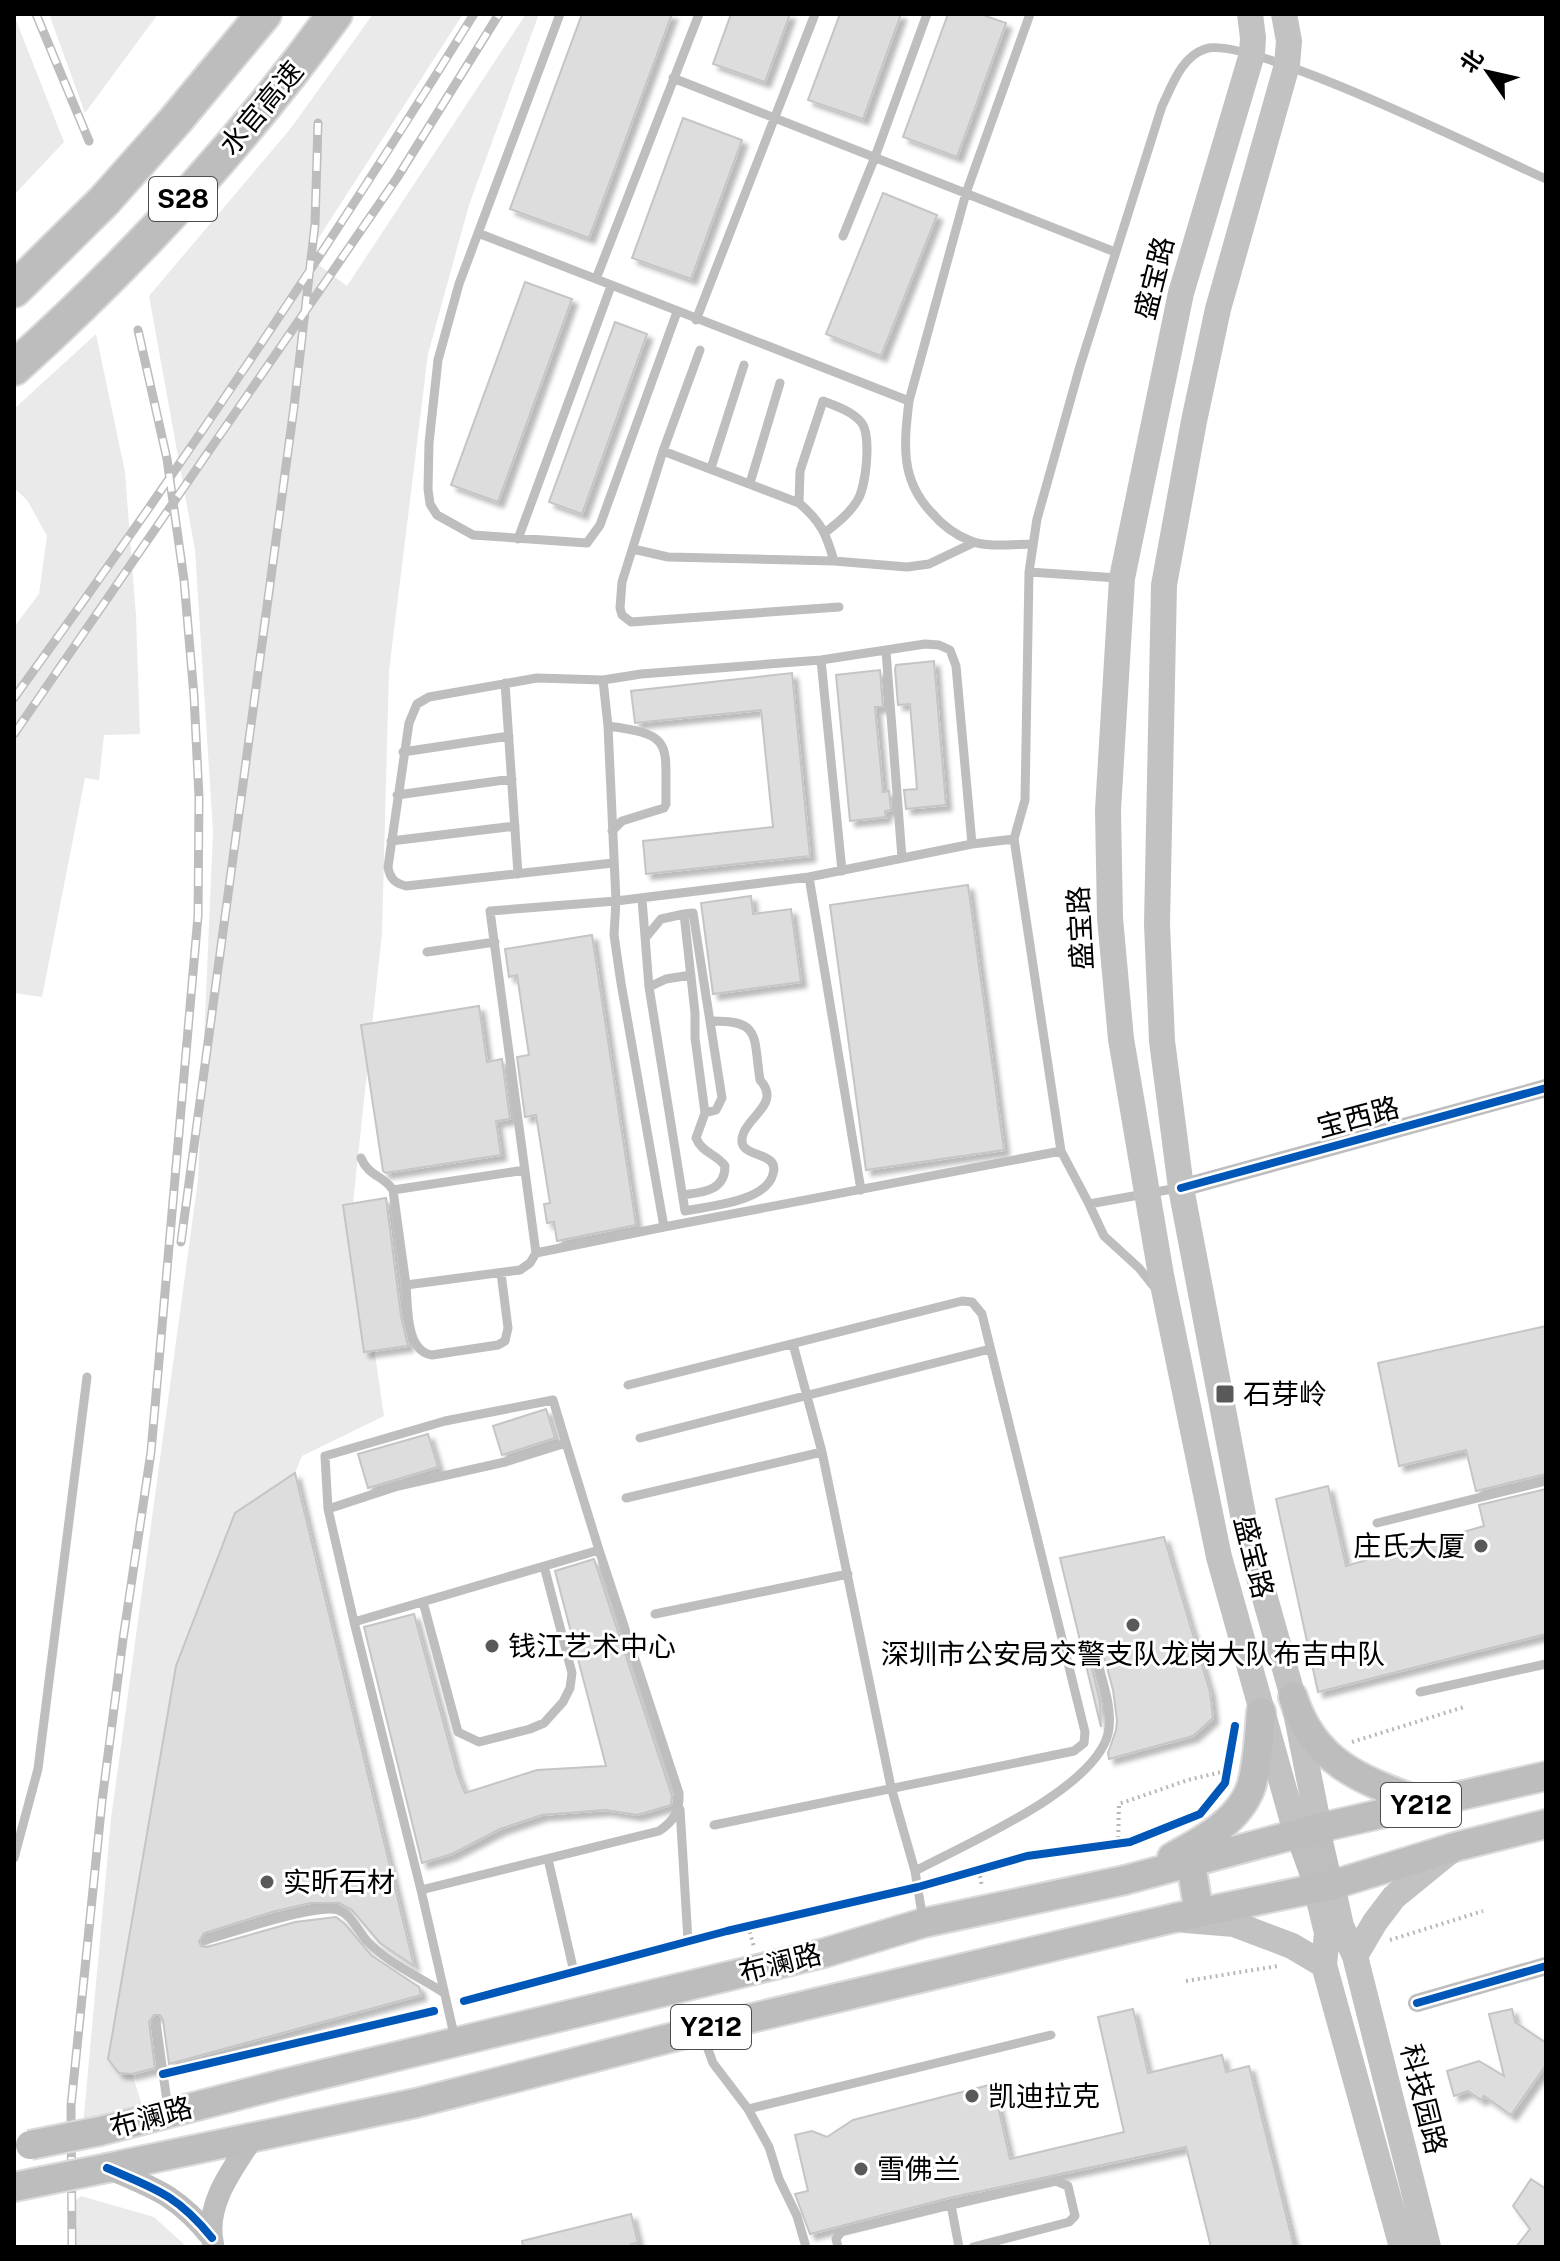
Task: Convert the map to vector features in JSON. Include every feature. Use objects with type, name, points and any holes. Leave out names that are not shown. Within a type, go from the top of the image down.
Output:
[{"type":"highway","name":"水官高速","points":[[14,290],[104,201],[264,14]]},
{"type":"highway","name":"水官高速","points":[[14,368],[151,234],[306,54],[335,14]]},
{"type":"main road","name":"盛宝路","points":[[1250,14],[1252,54],[1181,293],[1122,578],[1108,810],[1110,918],[1121,1039],[1167,1306],[1219,1557],[1261,1712],[1308,1832]]},
{"type":"main road","name":"盛宝路","points":[[1284,14],[1289,41],[1287,65],[1218,309],[1164,585],[1157,924],[1162,1041],[1181,1188],[1246,1531],[1293,1697],[1308,1832]]},
{"type":"main road","points":[[1293,1697],[1301,1722],[1315,1742],[1336,1762],[1376,1784],[1427,1804]]},
{"type":"main road","points":[[1125,1880],[1203,1841],[1238,1810],[1250,1789],[1261,1712]]},
{"type":"main road","name":"布澜路","points":[[22,2147],[100,2131],[824,1953],[923,1923],[1125,1880],[1308,1832],[1546,1776]]},
{"type":"main road","name":"布澜路","points":[[14,2187],[416,2103],[701,2030],[1324,1887],[1455,1847],[1546,1824]]},
{"type":"main road","points":[[1355,1956],[1394,1897],[1455,1847]]},
{"type":"main road","points":[[1191,1864],[1187,1916],[1234,1924],[1292,1946],[1324,1965]]},
{"type":"main road","name":"科技园路","points":[[1324,1887],[1355,1956],[1428,2247]]},
{"type":"main road","name":"科技园路","points":[[1324,1887],[1327,1933],[1324,1965],[1402,2247]]},
{"type":"street","name":"宝西路","points":[[1181,1188],[1546,1088]]},
{"type":"street","name":"科技园路","points":[[1308,1832],[1324,1887]]},
{"type":"street","points":[[1417,2003],[1546,1966]]},
{"type":"street","points":[[213,2243],[213,2210],[229,2173],[254,2136]]},
{"type":"street","points":[[107,2168],[164,2192],[193,2215],[213,2243]]},
{"type":"lane","points":[[560,14],[459,284],[438,360],[429,443],[430,504],[437,515],[473,535],[587,543],[595,535],[677,312]]},
{"type":"lane","points":[[596,279],[699,14]]},
{"type":"lane","points":[[696,320],[815,14]]},
{"type":"lane","points":[[843,236],[927,14]]},
{"type":"lane","points":[[973,543],[945,528],[916,496],[906,468],[905,434],[909,401],[966,193],[1030,14]]},
{"type":"lane","points":[[1167,1306],[1139,1268],[1104,1236],[1061,1151],[1014,839],[1025,800],[1029,572],[1041,504],[1115,252],[1162,106],[1189,58],[1204,49],[1221,47],[1287,65],[1546,179]]},
{"type":"lane","points":[[673,78],[1115,252]]},
{"type":"lane","points":[[478,233],[909,401]]},
{"type":"lane","points":[[518,539],[611,286]]},
{"type":"lane","points":[[700,350],[663,451],[622,582],[622,615],[631,622],[839,607]]},
{"type":"lane","points":[[711,468],[744,365]]},
{"type":"lane","points":[[750,483],[780,383]]},
{"type":"lane","points":[[799,503],[800,471],[823,401],[846,410],[862,423],[866,433],[863,488],[859,500],[826,532]]},
{"type":"lane","points":[[663,451],[799,503],[814,515],[826,532],[834,561]]},
{"type":"lane","points":[[633,549],[668,557],[834,561],[907,567],[929,564],[973,543],[1033,544]]},
{"type":"lane","points":[[1029,572],[1122,578]]},
{"type":"lane","points":[[613,863],[406,886],[398,883],[390,876],[388,867],[397,795],[411,716],[422,700],[537,678],[603,680],[641,674],[821,660],[932,645],[950,650],[954,655],[972,844]]},
{"type":"lane","points":[[886,651],[902,858]]},
{"type":"lane","points":[[821,660],[842,871]]},
{"type":"lane","points":[[603,680],[616,901],[614,935],[664,1227]]},
{"type":"lane","points":[[505,683],[518,874]]},
{"type":"lane","points":[[608,726],[658,738],[665,748],[664,808],[622,821],[612,831]]},
{"type":"lane","points":[[403,752],[509,736]]},
{"type":"lane","points":[[397,795],[512,779]]},
{"type":"lane","points":[[391,841],[515,826]]},
{"type":"lane","points":[[406,1285],[520,1270],[530,1263],[536,1253],[490,911],[642,899],[809,877],[972,844],[1014,839]]},
{"type":"lane","points":[[809,877],[861,1190]]},
{"type":"lane","points":[[642,899],[649,987],[685,1211],[739,1200],[756,1193],[773,1176],[771,1160],[749,1153],[743,1143],[742,1135],[763,1109],[767,1097],[765,1085],[760,1080],[753,1033],[747,1025],[737,1022],[710,1021]]},
{"type":"lane","points":[[646,939],[661,919],[693,913],[722,1098],[716,1110],[705,1113]]},
{"type":"lane","points":[[683,1195],[712,1190],[724,1179],[725,1166],[719,1158],[704,1151],[696,1138],[705,1113],[684,914]]},
{"type":"lane","points":[[427,952],[495,942]]},
{"type":"lane","points":[[649,987],[666,979],[691,975]]},
{"type":"lane","points":[[536,1253],[1061,1151]]},
{"type":"lane","points":[[361,1158],[366,1170],[389,1184],[393,1190],[418,1349],[432,1355],[498,1345],[505,1341],[508,1328],[501,1273]]},
{"type":"lane","points":[[393,1190],[525,1170]]},
{"type":"lane","points":[[1089,1204],[1181,1188]]},
{"type":"lane","points":[[628,1385],[962,1301],[972,1302],[978,1307],[990,1349],[1085,1732],[1084,1743],[1074,1751],[714,1825]]},
{"type":"lane","points":[[793,1344],[822,1452],[891,1787],[915,1871],[923,1923]]},
{"type":"lane","points":[[640,1438],[990,1349]]},
{"type":"lane","points":[[14,1858],[38,1769],[87,1377]]},
{"type":"lane","points":[[455,2042],[328,1509],[325,1456],[445,1421],[553,1400],[679,1793],[688,1941]]},
{"type":"lane","points":[[328,1509],[398,1486],[505,1462],[566,1443]]},
{"type":"lane","points":[[626,1498],[822,1452]]},
{"type":"lane","points":[[1377,1523],[1546,1481]]},
{"type":"lane","points":[[354,1622],[599,1550]]},
{"type":"lane","points":[[423,1602],[458,1732],[479,1742],[530,1729],[554,1714],[570,1688],[572,1673],[544,1566]]},
{"type":"lane","points":[[655,1614],[848,1574]]},
{"type":"lane","points":[[915,1871],[1053,1797],[1083,1772],[1103,1747],[1109,1731],[1110,1717],[1096,1655]]},
{"type":"lane","points":[[1420,1692],[1546,1664]]},
{"type":"lane","points":[[421,1890],[659,1831],[676,1816],[680,1805]]},
{"type":"lane","points":[[548,1859],[574,1972]]},
{"type":"lane","points":[[206,1940],[289,1916],[331,1908],[342,1911],[389,1961],[444,1993]]},
{"type":"lane","points":[[156,2022],[169,2112]]},
{"type":"lane","points":[[701,2030],[713,2063],[748,2109],[769,2147],[806,2247]]},
{"type":"lane","points":[[748,2109],[1051,2035]]},
{"type":"lane","points":[[838,2247],[836,2239],[841,2232],[1056,2181],[1068,2186],[1075,2216],[1069,2222],[973,2247]]},
{"type":"lane","points":[[951,2205],[959,2247]]},
{"type":"path","points":[[1359,1740],[1464,1707]]},
{"type":"path","points":[[1118,1844],[1119,1804],[1188,1780]]},
{"type":"path","points":[[1381,1943],[1483,1911]]},
{"type":"path","points":[[1186,1981],[1279,1966]]},
{"type":"shaded area","points":[[49,14],[158,14],[85,113]]},
{"type":"shaded area","points":[[373,14],[463,14],[307,256],[347,286],[526,14],[539,14],[469,205],[428,354],[389,671],[382,933],[353,1203],[384,1416],[302,1456],[295,1473],[235,1513],[176,1666],[108,2059],[119,2073],[132,2074],[144,2111],[83,2126],[111,1819],[198,1180],[213,832],[195,550],[149,296],[291,128]]},
{"type":"shaded area","points":[[14,15],[64,142],[14,195]]},
{"type":"shaded area","points":[[96,334],[125,472],[136,616],[140,734],[104,735],[99,780],[85,778],[42,997],[14,993],[14,627],[39,594],[47,536],[27,500],[14,488],[14,409]]},
{"type":"shaded area","points":[[81,2196],[154,2217],[187,2247],[70,2247],[70,2205]]},
{"type":"building","points":[[582,14],[672,14],[589,238],[510,209]]},
{"type":"building","points":[[731,14],[790,14],[765,82],[713,64]]},
{"type":"building","points":[[840,14],[901,14],[863,119],[808,100]]},
{"type":"building","points":[[948,14],[980,14],[1006,23],[957,157],[903,137]]},
{"type":"building","points":[[683,118],[742,140],[691,279],[632,258]]},
{"type":"building","points":[[883,193],[937,215],[881,356],[826,334]]},
{"type":"building","points":[[525,282],[572,299],[498,502],[451,485]]},
{"type":"building","points":[[615,322],[647,334],[582,514],[549,502]]},
{"type":"building","points":[[934,661],[946,805],[906,809],[904,790],[917,789],[910,704],[898,705],[895,669],[896,665]]},
{"type":"building","points":[[880,670],[883,707],[875,707],[883,792],[889,791],[891,810],[885,811],[886,817],[850,821],[836,675]]},
{"type":"building","points":[[792,673],[810,856],[646,874],[643,841],[773,827],[761,710],[635,723],[631,691]]},
{"type":"building","points":[[968,885],[1004,1150],[866,1170],[830,905]]},
{"type":"building","points":[[751,896],[753,914],[791,909],[801,982],[713,994],[701,903]]},
{"type":"building","points":[[592,935],[636,1225],[557,1241],[554,1222],[547,1223],[544,1204],[550,1203],[536,1115],[525,1117],[517,1057],[529,1055],[517,975],[509,977],[505,949]]},
{"type":"building","points":[[479,1006],[487,1062],[502,1059],[510,1119],[496,1121],[501,1155],[386,1173],[383,1171],[361,1025]]},
{"type":"building","points":[[386,1198],[401,1316],[408,1346],[364,1352],[343,1205]]},
{"type":"building","points":[[1546,1326],[1546,1474],[1476,1491],[1466,1450],[1399,1466],[1378,1363]]},
{"type":"building","points":[[546,1409],[555,1438],[502,1455],[493,1426]]},
{"type":"building","points":[[428,1434],[438,1467],[368,1488],[358,1454]]},
{"type":"building","name":"实昕石材","points":[[295,1473],[414,1966],[380,1943],[352,1910],[339,1903],[310,1903],[272,1912],[204,1933],[199,1941],[201,1946],[207,1947],[295,1922],[336,1917],[371,1955],[419,1987],[421,1995],[169,2064],[163,2020],[160,2015],[154,2015],[149,2022],[155,2068],[132,2074],[119,2073],[108,2059],[176,1666],[235,1513]]},
{"type":"building","name":"庄氏大厦","points":[[1328,1486],[1346,1566],[1484,1526],[1479,1505],[1546,1489],[1546,1634],[1318,1692],[1276,1499]]},
{"type":"building","name":"深圳市公安局交警支队龙岗大队布吉中队","points":[[1164,1537],[1210,1692],[1213,1718],[1193,1736],[1109,1759],[1117,1720],[1113,1690],[1103,1653],[1099,1648],[1094,1648],[1089,1656],[1100,1702],[1101,1727],[1060,1558]]},
{"type":"building","points":[[594,1559],[672,1796],[671,1805],[637,1815],[605,1810],[542,1815],[500,1829],[452,1854],[422,1863],[364,1627],[414,1614],[465,1793],[537,1770],[606,1766],[555,1571]]},
{"type":"building","points":[[1133,2009],[1148,2073],[1222,2055],[1226,2072],[1249,2066],[1294,2247],[1211,2247],[1186,2147],[949,2198],[810,2234],[795,2194],[808,2191],[795,2135],[812,2131],[827,2137],[853,2120],[993,2084],[1010,2159],[1124,2132],[1098,2017]]},
{"type":"building","points":[[1512,2009],[1515,2022],[1546,2043],[1546,2065],[1511,2115],[1484,2096],[1481,2100],[1468,2091],[1454,2096],[1447,2071],[1479,2061],[1504,2076],[1489,2014]]},
{"type":"building","points":[[1531,2179],[1546,2189],[1546,2247],[1516,2247],[1530,2229],[1513,2206]]},
{"type":"building","points":[[631,2214],[638,2243],[631,2244],[632,2247],[523,2247],[522,2241]]},
{"type":"railway","points":[[36,14],[89,141]]},
{"type":"railway","points":[[14,698],[250,360],[474,14]]},
{"type":"railway","points":[[14,734],[397,178],[499,14]]},
{"type":"railway","points":[[181,1242],[294,407],[315,224],[318,123]]},
{"type":"railway","points":[[72,2247],[71,2106],[102,1801],[151,1452],[198,916],[199,797],[184,580],[167,459],[138,330]]},
{"type":"cycle path","points":[[1181,1188],[1546,1088]]},
{"type":"cycle path","points":[[464,2001],[727,1931],[918,1887],[1027,1856],[1130,1842],[1200,1814],[1225,1783],[1235,1726]]},
{"type":"cycle path","points":[[1417,2003],[1546,1966]]},
{"type":"cycle path","points":[[163,2074],[434,2011]]},
{"type":"cycle path","points":[[107,2168],[176,2202],[212,2238]]},
{"type":"place","name":"石芽岭","points":[[1225,1394]]},
{"type":"place","name":"庄氏大厦","points":[[1481,1546]]},
{"type":"place","name":"深圳市公安局交警支队龙岗大队布吉中队","points":[[1133,1625]]},
{"type":"place","name":"钱江艺术中心","points":[[492,1646]]},
{"type":"place","name":"实昕石材","points":[[267,1882]]},
{"type":"place","name":"凯迪拉克","points":[[972,2096]]},
{"type":"place","name":"雪佛兰","points":[[861,2169]]}]
